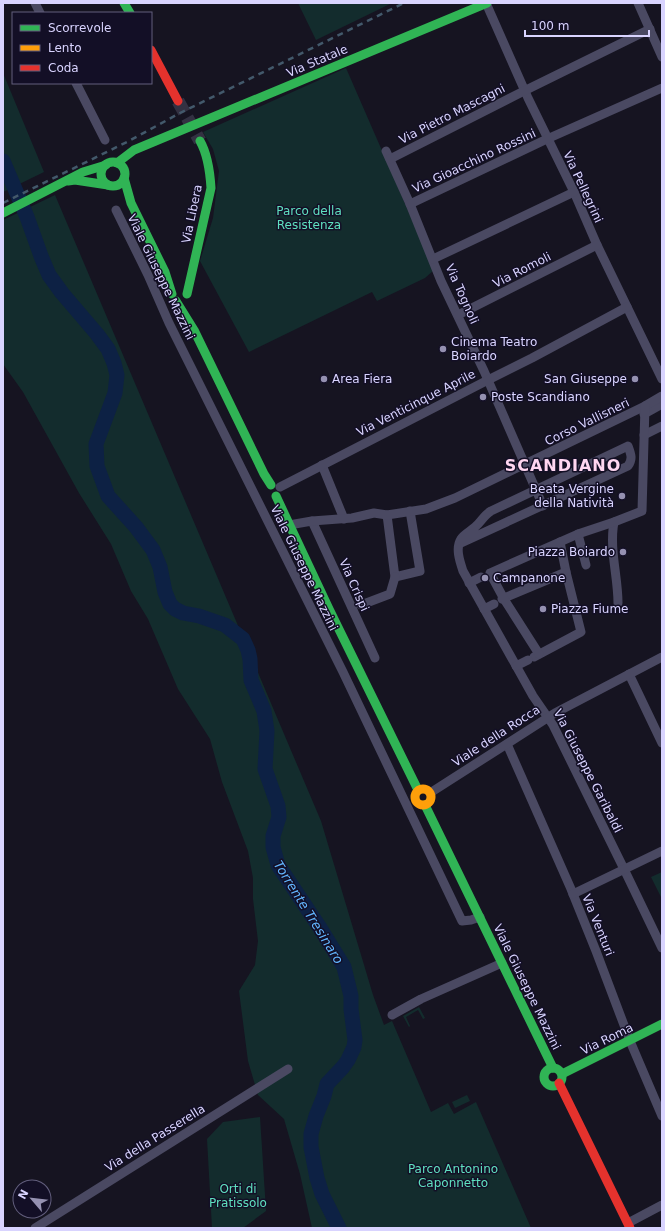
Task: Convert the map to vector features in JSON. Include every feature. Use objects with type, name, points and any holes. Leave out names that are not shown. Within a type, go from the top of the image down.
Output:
[{"type":"street","points":[[35,3],[40,12]]},
{"type":"street","points":[[124,3],[129,12]]},
{"type":"street","name":"Via Pellegrini","points":[[487,3],[524,91],[574,192],[597,246],[662,379]]},
{"type":"street","name":"Via Statale","points":[[3,213],[83,172],[110,163],[117,163],[134,150],[156,140],[218,116],[487,3]]},
{"type":"street","points":[[638,3],[662,57]]},
{"type":"street","name":"Via Pietro Mascagni","points":[[388,155],[524,91],[650,29]]},
{"type":"street","points":[[152,52],[178,101]]},
{"type":"street","points":[[77,84],[105,140]]},
{"type":"street","name":"Via Gioacchino Rossini","points":[[410,204],[547,139],[662,88]]},
{"type":"street","name":"Via Statale","points":[[110,185],[119,184],[133,162],[156,140]]},
{"type":"street","name":"Via Libera","points":[[180,294],[192,270],[210,188],[210,170],[204,148],[200,140]]},
{"type":"street","name":"Via Tognoli","points":[[388,155],[410,204],[441,281],[458,314],[488,380],[543,506]]},
{"type":"street","points":[[117,163],[122,168],[124,176]]},
{"type":"street","points":[[106,165],[102,169],[102,176],[103,180],[110,185]]},
{"type":"street","name":"Viale Giuseppe Mazzini","points":[[124,176],[131,203],[165,272],[180,294],[194,330],[264,474],[276,490],[289,525],[418,790]]},
{"type":"street","points":[[64,183],[74,180],[110,185]]},
{"type":"street","name":"Viale Giuseppe Mazzini","points":[[110,185],[131,203]]},
{"type":"street","points":[[433,259],[574,192]]},
{"type":"street","name":"Viale Giuseppe Mazzini","points":[[116,210],[148,275],[169,323],[343,672],[462,921],[480,917]]},
{"type":"street","name":"Via Romoli","points":[[458,314],[597,246]]},
{"type":"street","name":"Via Venticinque Aprile","points":[[276,490],[322,465],[527,361],[627,307]]},
{"type":"street","name":"Corso Vallisneri","points":[[387,515],[426,509],[455,498],[645,410],[662,396]]},
{"type":"street","points":[[534,657],[490,573],[578,534],[642,511],[645,410],[662,404]]},
{"type":"street","points":[[644,435],[662,426]]},
{"type":"street","points":[[628,446],[632,457],[628,466],[459,544],[460,540],[477,526],[487,514],[536,489],[628,446]]},
{"type":"street","points":[[322,465],[344,519]]},
{"type":"street","points":[[395,577],[420,572],[410,511]]},
{"type":"street","points":[[289,525],[312,521],[344,519],[374,513],[387,515],[395,577],[390,594],[356,607]]},
{"type":"street","name":"Via Crispi","points":[[312,521],[356,607],[374,658]]},
{"type":"street","points":[[614,522],[612,542],[618,588],[618,603]]},
{"type":"street","points":[[578,534],[586,565]]},
{"type":"street","points":[[516,666],[581,632],[560,542]]},
{"type":"street","name":"Via Giuseppe Garibaldi","points":[[459,544],[460,564],[469,583],[532,696],[548,717],[662,948]]},
{"type":"street","points":[[503,599],[566,572]]},
{"type":"street","points":[[469,583],[481,577]]},
{"type":"street","points":[[484,609],[494,604]]},
{"type":"street","name":"Viale della Rocca","points":[[430,793],[548,717],[662,657]]},
{"type":"street","points":[[629,674],[662,742]]},
{"type":"street","name":"Via Venturi","points":[[507,744],[573,894],[630,1041],[662,1116]]},
{"type":"street","points":[[423,789],[430,793],[430,800],[425,805],[419,804],[415,801],[415,795],[418,790],[423,789]]},
{"type":"street","name":"Viale Giuseppe Mazzini","points":[[425,805],[553,1068],[558,1069],[560,1079],[552,1085],[545,1079],[546,1072],[553,1068]]},
{"type":"street","points":[[573,894],[662,851]]},
{"type":"street","points":[[392,1015],[421,999],[502,963]]},
{"type":"street","name":"Via Roma","points":[[560,1079],[662,1024]]},
{"type":"street","name":"Via della Passerella","points":[[35,1228],[288,1068]]},
{"type":"street","points":[[560,1079],[629,1226],[662,1205]]},
{"type":"green space","points":[[298,3],[392,3],[316,40]]},
{"type":"green space","name":"Parco della Resistenza","points":[[346,68],[434,270],[425,278],[377,301],[372,292],[249,352],[200,261],[213,218],[219,171],[213,149],[203,132]]},
{"type":"green space","points":[[3,73],[44,172],[3,192]]},
{"type":"green space","name":"Parco Antonino Caponnetto","points":[[55,195],[321,821],[373,995],[384,1025],[392,1021],[431,1112],[448,1103],[454,1114],[476,1102],[531,1228],[312,1228],[300,1174],[284,1119],[258,1095],[248,1061],[239,991],[255,965],[258,941],[253,899],[253,878],[248,851],[222,782],[210,739],[178,689],[148,619],[131,591],[111,544],[79,493],[23,392],[3,364],[3,220]]},
{"type":"green space","points":[[662,872],[662,899],[651,877]]},
{"type":"green space","points":[[419,1007],[425,1018],[423,1019],[418,1010],[406,1017],[410,1026],[409,1027],[403,1016]]},
{"type":"green space","points":[[467,1095],[470,1101],[455,1108],[452,1102]]},
{"type":"green space","name":"Orti di Pratissolo","points":[[260,1117],[266,1211],[243,1228],[212,1228],[207,1139],[223,1122]]},
{"type":"waterway","name":"Torrente Tresinaro","points":[[3,161],[27,217],[49,275],[62,293],[97,334],[108,349],[114,363],[117,375],[115,393],[96,444],[97,466],[108,496],[136,527],[153,550],[160,567],[165,592],[170,604],[175,609],[183,613],[199,616],[225,625],[243,639],[248,650],[251,680],[264,711],[267,731],[265,769],[278,806],[279,817],[273,836],[273,847],[278,865],[344,967],[351,996],[355,1040],[354,1047],[343,1067],[327,1084],[311,1134],[311,1147],[317,1178],[322,1194],[339,1228]]},
{"type":"tunnel","points":[[178,101],[200,141]]},
{"type":"railway","points":[[3,203],[127,142],[180,113],[404,3]]},
{"type":"traffic: fast","points":[[124,3],[129,12]]},
{"type":"traffic: fast","points":[[117,163],[134,150],[487,3]]},
{"type":"traffic: fast","points":[[187,294],[211,188],[208,164],[200,141]]},
{"type":"traffic: fast","points":[[113,162],[121,166],[125,174],[121,182],[113,186],[105,182],[101,174],[105,166],[113,162]]},
{"type":"traffic: fast","points":[[3,213],[83,172],[106,165]]},
{"type":"traffic: fast","points":[[124,178],[131,203],[165,272],[172,294]]},
{"type":"traffic: fast","points":[[68,181],[75,180],[108,185]]},
{"type":"traffic: fast","points":[[176,301],[194,330],[264,474],[271,485]]},
{"type":"traffic: fast","points":[[276,496],[329,609],[418,790]]},
{"type":"traffic: fast","points":[[425,805],[553,1068]]},
{"type":"traffic: fast","points":[[562,1074],[662,1024]]},
{"type":"traffic: fast","points":[[553,1068],[559,1071],[562,1077],[559,1083],[553,1086],[547,1083],[544,1077],[547,1071],[553,1068]]},
{"type":"traffic: slow","points":[[420,789],[426,789],[431,794],[431,797],[429,803],[426,805],[420,805],[415,800],[415,794],[420,789]]},
{"type":"traffic: jam","points":[[152,52],[178,101]]},
{"type":"traffic: jam","points":[[559,1083],[630,1228]]},
{"type":"place","name":"Cinema Teatro Boiardo","points":[[443,349]]},
{"type":"place","name":"Area Fiera","points":[[324,379]]},
{"type":"place","name":"San Giuseppe","points":[[635,379]]},
{"type":"place","name":"Poste Scandiano","points":[[483,397]]},
{"type":"place","name":"Beata Vergine della Natività","points":[[622,496]]},
{"type":"place","name":"Piazza Boiardo","points":[[623,552]]},
{"type":"place","name":"Campanone","points":[[485,578]]},
{"type":"place","name":"Piazza Fiume","points":[[543,609]]},
{"type":"district","name":"SCANDIANO","points":[[563,465]]}]
